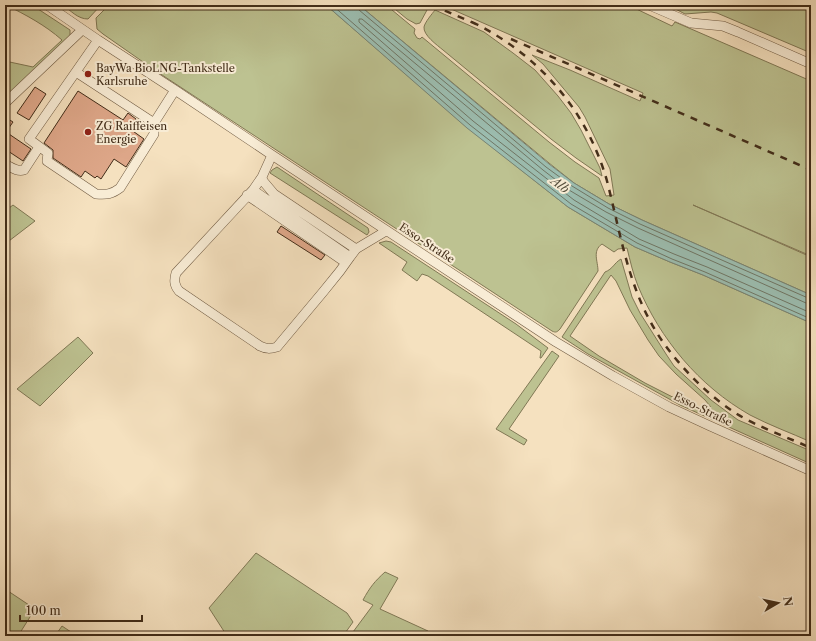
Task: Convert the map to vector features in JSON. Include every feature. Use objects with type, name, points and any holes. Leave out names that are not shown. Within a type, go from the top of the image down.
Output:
[{"type":"street","name":"Esso-Straße","points":[[47,5],[82,30],[549,337],[613,376],[669,406],[811,471]]},
{"type":"street","points":[[648,5],[690,23],[723,26],[811,64]]},
{"type":"street","points":[[5,103],[82,30]]},
{"type":"street","points":[[98,40],[29,140],[48,153],[47,161],[96,194],[104,195],[113,193],[120,188],[154,134],[154,123],[175,90]]},
{"type":"street","points":[[76,72],[154,123]]},
{"type":"street","points":[[5,164],[17,171],[24,170],[39,147]]},
{"type":"street","points":[[272,155],[262,177],[250,193],[176,273],[174,281],[179,291],[260,346],[266,349],[276,347],[323,292],[356,249],[386,231]]},
{"type":"street","points":[[262,177],[263,181],[274,194],[356,249]]},
{"type":"street","points":[[250,193],[348,260]]},
{"type":"green space","points":[[6,5],[32,5],[70,30],[70,36],[5,100],[5,61],[33,67],[62,40],[42,25]]},
{"type":"green space","points":[[63,5],[101,5],[88,19],[84,19]]},
{"type":"green space","points":[[109,5],[326,5],[468,128],[568,207],[635,247],[703,275],[811,323],[811,427],[806,430],[811,435],[811,442],[772,426],[731,403],[714,390],[683,360],[647,306],[636,281],[627,248],[618,249],[614,252],[602,244],[599,247],[596,253],[598,271],[560,329],[556,332],[552,331],[156,71],[103,34],[97,29],[96,18]]},
{"type":"green space","points":[[359,5],[386,5],[415,29],[414,33],[417,38],[420,39],[422,37],[549,142],[599,178],[606,196],[614,195],[610,169],[585,117],[579,107],[543,64],[532,55],[640,101],[643,93],[442,5],[628,5],[672,26],[675,22],[811,81],[811,256],[693,205],[811,257],[811,295],[642,220],[609,204],[574,183]]},
{"type":"green space","points":[[390,5],[423,5],[428,8],[420,23],[416,24],[407,19]]},
{"type":"green space","points":[[668,5],[811,5],[811,53],[717,13],[685,14]]},
{"type":"green space","points":[[435,10],[484,32],[535,70],[571,113],[600,168],[602,176],[551,139],[431,40],[424,30],[424,27],[427,20]]},
{"type":"green space","points":[[277,167],[368,228],[369,232],[367,235],[270,173]]},
{"type":"green space","points":[[13,205],[35,221],[5,244],[5,211]]},
{"type":"green space","points":[[386,241],[391,242],[516,324],[548,348],[541,358],[541,351],[428,276],[422,274],[417,281],[402,270],[407,262],[379,243]]},
{"type":"green space","points":[[621,259],[632,297],[640,313],[674,366],[711,400],[738,420],[811,451],[811,464],[680,405],[588,354],[562,337],[605,272]],"holes":[[[611,275],[616,281],[630,310],[659,356],[676,374],[705,400],[711,409],[708,414],[645,383],[599,356],[570,336]]]},
{"type":"green space","points":[[78,337],[93,353],[40,406],[17,389]]},
{"type":"green space","points":[[552,351],[559,356],[509,429],[527,440],[524,445],[496,429]]},
{"type":"green space","points":[[256,553],[347,613],[353,622],[343,636],[227,636],[209,608]]},
{"type":"green space","points":[[385,572],[398,578],[380,609],[428,631],[426,636],[350,636],[373,605],[363,600],[373,584]]},
{"type":"green space","points":[[8,591],[35,609],[18,636],[5,636],[5,594]]},
{"type":"green space","points":[[62,626],[77,636],[55,636]]},
{"type":"water","name":"Alb","points":[[326,5],[359,5],[549,164],[574,183],[609,204],[811,295],[811,323],[703,275],[635,247],[568,207],[467,128]]},
{"type":"building","points":[[35,87],[46,94],[29,120],[17,113]]},
{"type":"building","points":[[78,91],[123,120],[128,113],[136,119],[130,129],[144,139],[126,167],[114,159],[101,179],[97,176],[95,178],[85,171],[81,177],[53,158],[53,150],[44,143]]},
{"type":"building","points":[[5,117],[13,122],[6,132],[31,149],[23,161],[5,149]]},
{"type":"building","points":[[281,226],[325,255],[321,260],[277,232]]},
{"type":"railway","points":[[432,5],[476,24]]},
{"type":"railway","points":[[472,22],[496,35],[518,50],[538,68],[557,87],[573,108],[587,131],[598,155],[607,181],[622,245],[635,286],[653,326],[672,355],[707,391],[737,414],[763,428],[811,448]]},
{"type":"railway","points":[[511,39],[811,170]]},
{"type":"place","name":"BayWa BioLNG-Tankstelle Karlsruhe","points":[[88,74]]},
{"type":"place","name":"ZG Raiffeisen Energie","points":[[88,132]]}]
